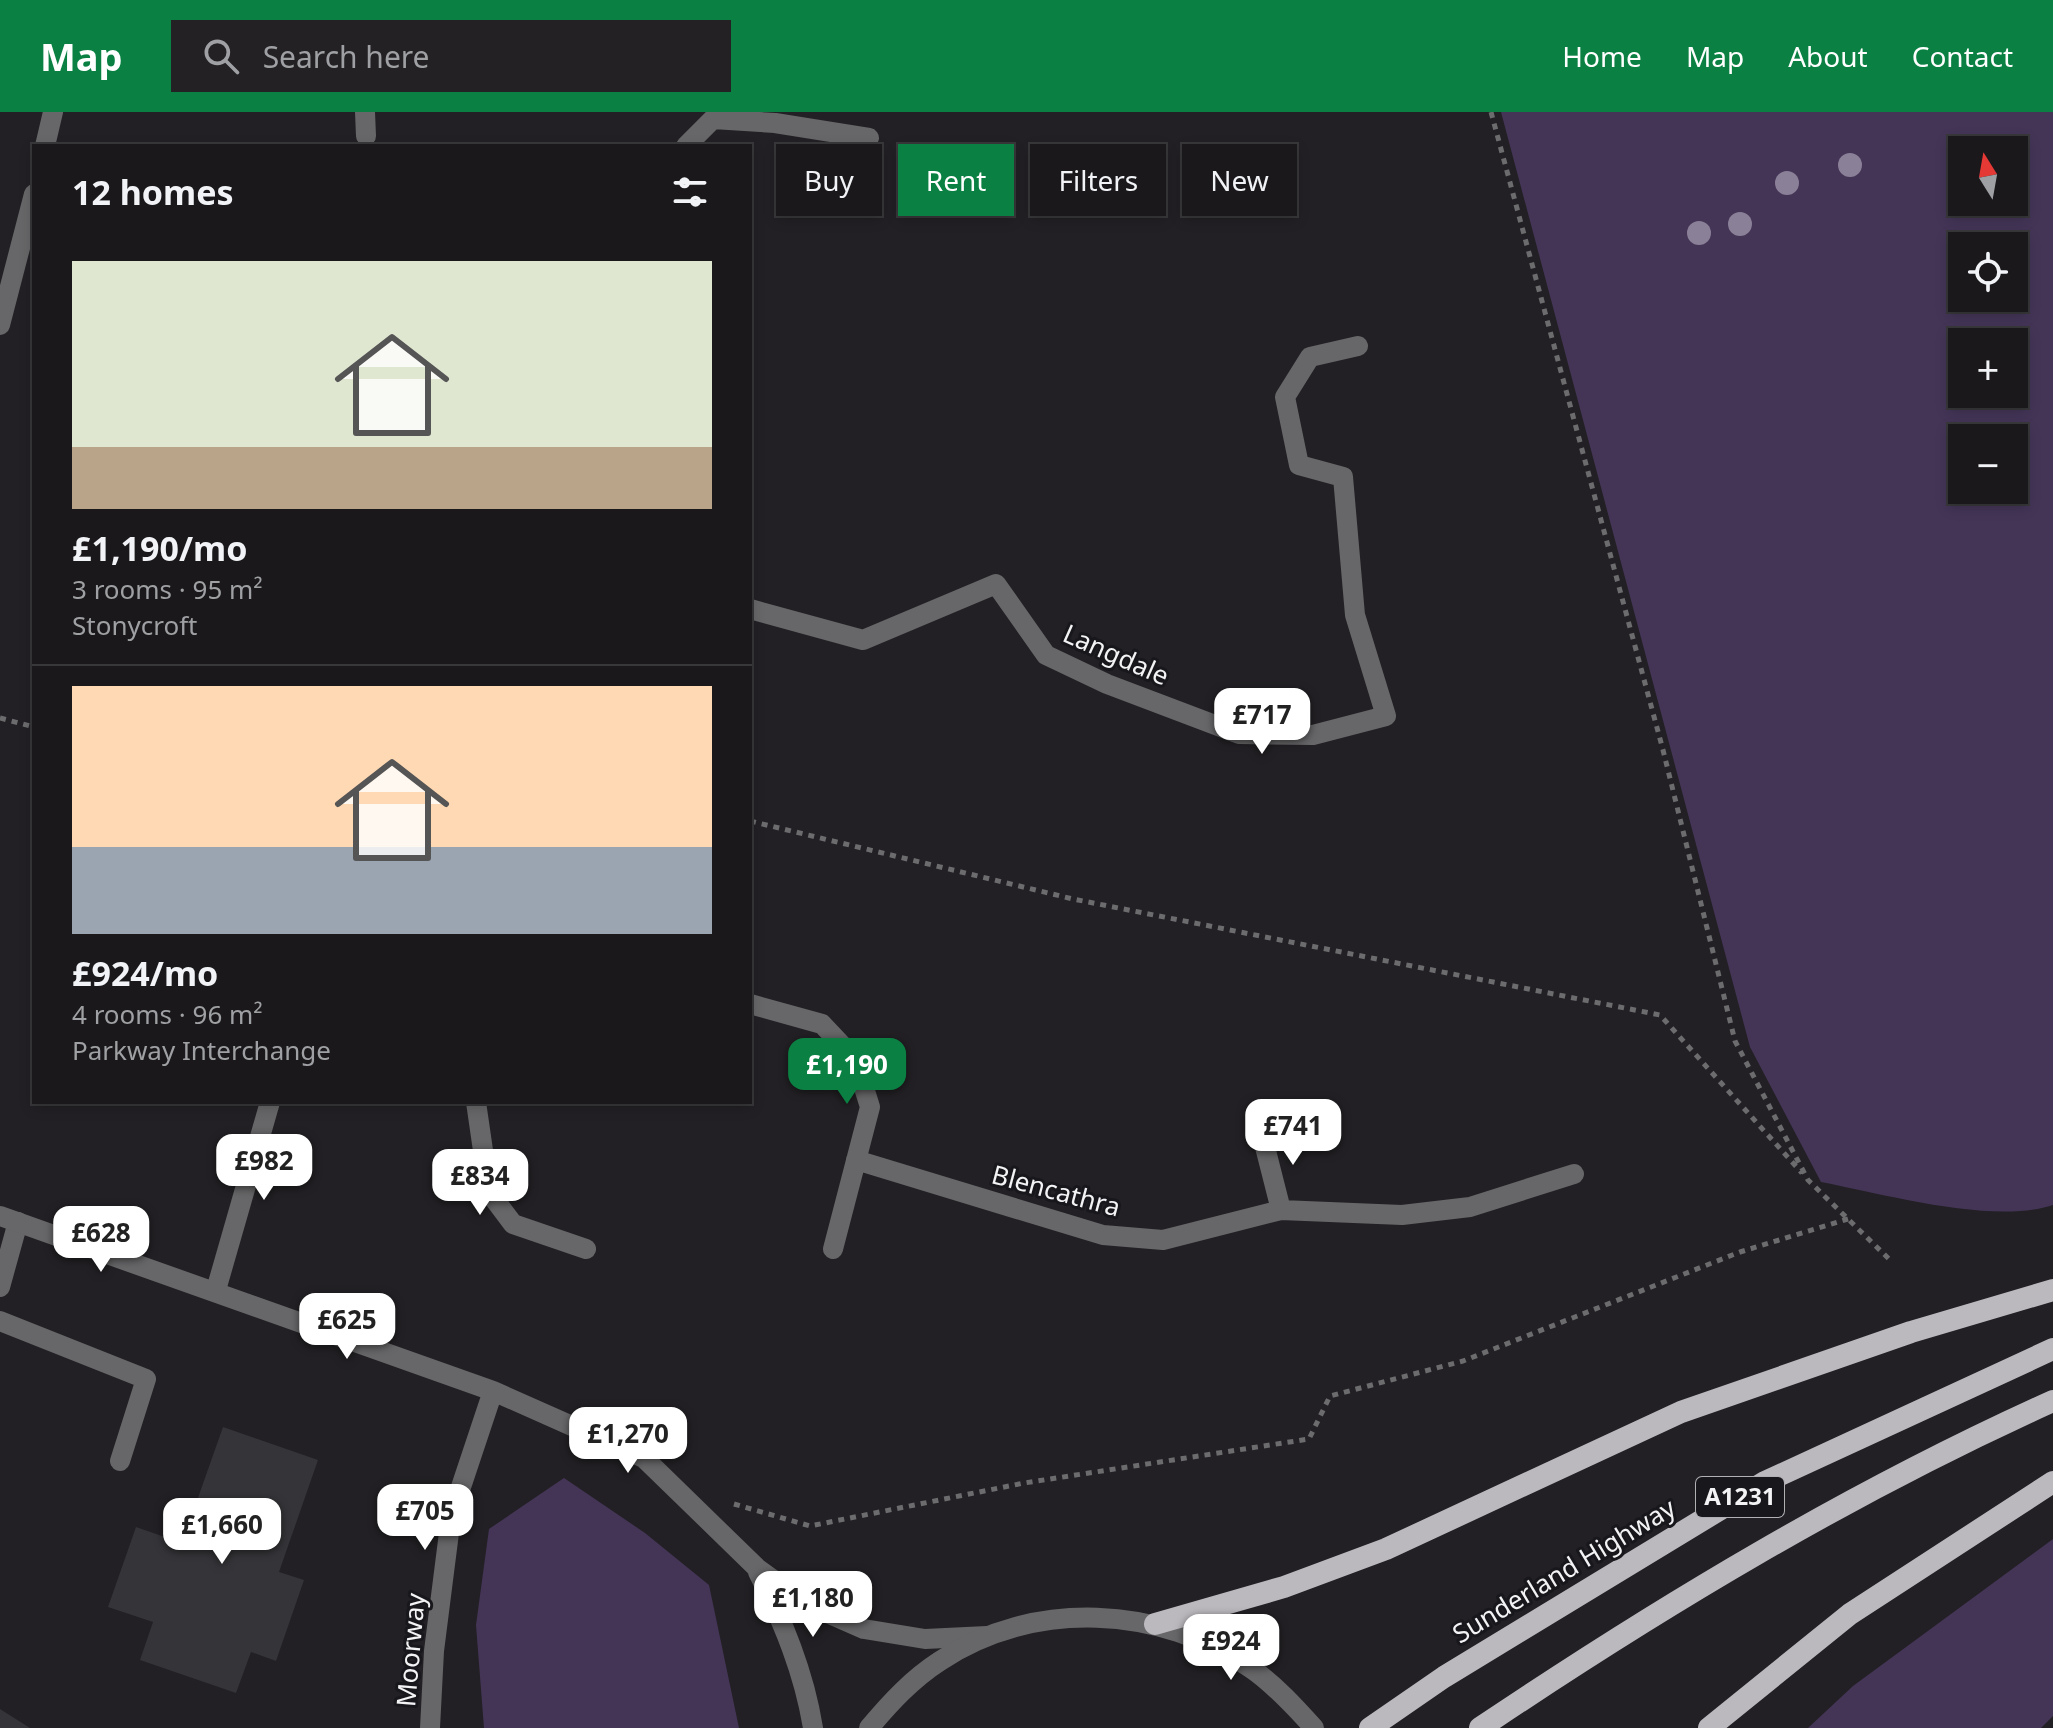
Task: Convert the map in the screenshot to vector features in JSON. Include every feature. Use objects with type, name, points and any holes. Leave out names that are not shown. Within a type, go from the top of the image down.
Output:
[{"type":"highway","points":[[1155,1624],[1284,1587],[1386,1549],[1681,1412],[1911,1332],[2053,1290]]},
{"type":"highway","name":"Sunderland Highway","points":[[1370,1728],[1444,1677],[1765,1482],[2053,1349]]},
{"type":"highway","name":"A1231","points":[[1480,1728],[1610,1640],[1778,1540],[1952,1446],[2053,1401]]},
{"type":"highway","points":[[1709,1728],[1850,1614],[2053,1482]]},
{"type":"street","points":[[45,144],[53,112]]},
{"type":"street","points":[[365,112],[366,136]]},
{"type":"street","points":[[688,144],[713,115],[869,138]]},
{"type":"street","points":[[0,325],[27,257],[32,212]]},
{"type":"street","name":"Langdale","points":[[752,610],[863,640],[996,584],[1046,655],[1107,684],[1239,734],[1313,735],[1386,716],[1355,615],[1343,477],[1299,465],[1285,397],[1310,357],[1358,346]]},
{"type":"street","points":[[752,1005],[822,1024],[855,1059],[870,1107],[833,1249]]},
{"type":"street","points":[[216,1290],[269,1104]]},
{"type":"street","points":[[476,1104],[489,1192],[513,1224],[586,1249]]},
{"type":"street","points":[[1262,1135],[1281,1210]]},
{"type":"street","name":"Blencathra","points":[[856,1160],[1103,1235],[1163,1240],[1281,1210],[1402,1215],[1470,1207],[1574,1174]]},
{"type":"street","points":[[0,1287],[9,1219],[216,1290],[493,1391],[644,1458],[757,1568],[807,1604],[864,1629],[925,1639],[987,1636],[1042,1621],[1099,1616],[1155,1624],[1207,1642],[1254,1670],[1314,1728]]},
{"type":"street","points":[[0,1321],[146,1379],[120,1461]]},
{"type":"street","name":"Moorway","points":[[430,1728],[434,1651],[451,1517],[493,1391]]},
{"type":"street","points":[[757,1568],[787,1629],[807,1695],[813,1728]]},
{"type":"street","points":[[869,1728],[898,1694],[940,1661],[987,1636]]},
{"type":"path","points":[[1491,112],[1663,750],[1735,1041],[1808,1180]]},
{"type":"path","points":[[0,718],[32,726]]},
{"type":"path","points":[[752,821],[1073,899],[1660,1015],[1808,1180],[1890,1260]]},
{"type":"path","points":[[682,1494],[754,1508],[810,1526],[1024,1483],[1309,1439],[1330,1396],[1463,1361],[1740,1252],[1848,1219]]},
{"type":"shaded area","points":[[1501,112],[2053,112],[2053,1205],[2001,1212],[1970,1210],[1821,1182],[1750,1047]]},
{"type":"shaded area","points":[[564,1478],[645,1533],[709,1585],[739,1728],[484,1728],[476,1625],[489,1529]]},
{"type":"shaded area","points":[[2053,1539],[2053,1716],[2041,1728],[1808,1728],[1853,1686]]},
{"type":"building","points":[[223,1427],[318,1460],[279,1572],[304,1580],[276,1661],[251,1652],[236,1693],[140,1660],[153,1622],[108,1607],[136,1527],[182,1543]]},
{"type":"building","points":[[0,1709],[30,1728],[0,1728]]}]
